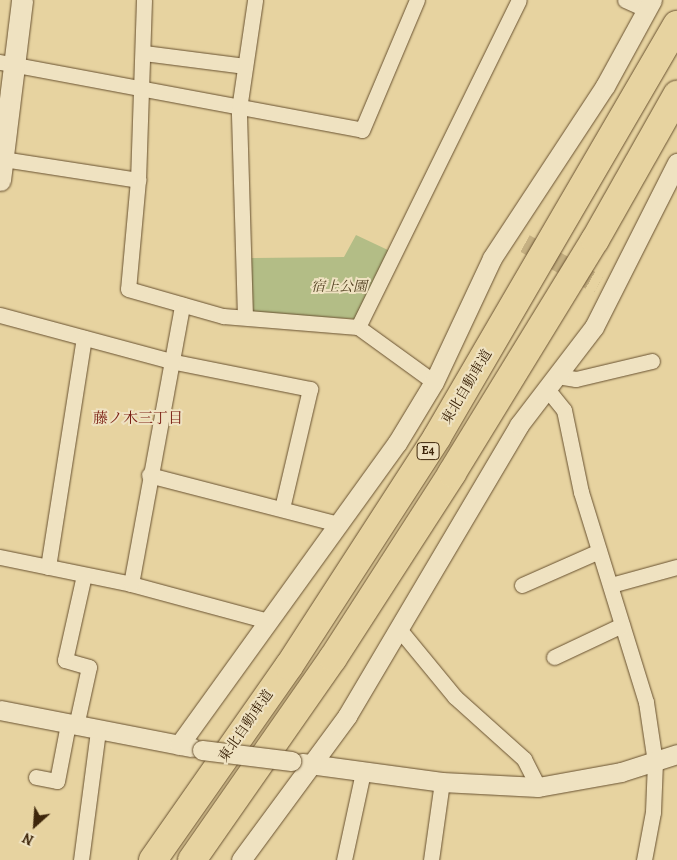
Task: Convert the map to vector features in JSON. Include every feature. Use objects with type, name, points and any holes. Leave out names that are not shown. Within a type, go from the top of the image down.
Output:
[{"type":"highway","name":"東北自動車道","points":[[153,860],[289,666],[437,437],[677,25]]},
{"type":"highway","name":"E4","points":[[192,860],[333,658],[452,473],[595,240],[677,95]]},
{"type":"main road","points":[[1,170],[7,63],[22,0]]},
{"type":"street","points":[[144,0],[144,53],[138,180],[128,289],[182,305],[245,317],[358,327],[434,382]]},
{"type":"street","points":[[245,317],[239,109],[255,0]]},
{"type":"street","points":[[7,63],[142,91],[362,130],[416,0]]},
{"type":"street","points":[[358,327],[519,0]]},
{"type":"street","points":[[179,745],[338,524],[434,382],[492,258],[600,94],[650,5],[626,0]]},
{"type":"street","points":[[144,53],[245,66]]},
{"type":"street","points":[[241,860],[313,765],[399,629],[501,453],[608,305],[677,163]]},
{"type":"street","points":[[1,170],[138,180]]},
{"type":"street","points":[[131,584],[149,475],[182,305]]},
{"type":"street","points":[[0,315],[170,361],[310,389],[282,508]]},
{"type":"street","points":[[48,567],[84,338]]},
{"type":"street","points":[[552,382],[576,379],[652,361]]},
{"type":"street","points":[[552,382],[564,410],[599,551],[646,702],[655,762],[653,812],[644,860]]},
{"type":"street","points":[[149,475],[338,524]]},
{"type":"street","points":[[522,585],[599,551]]},
{"type":"street","points":[[0,558],[131,584],[268,621]]},
{"type":"street","points":[[611,585],[677,567]]},
{"type":"street","points":[[36,777],[57,781],[89,667],[65,660],[84,575]]},
{"type":"street","points":[[554,657],[622,625]]},
{"type":"street","points":[[399,629],[456,697],[524,759],[538,787]]},
{"type":"street","points":[[0,710],[202,750],[442,782],[538,787],[655,762],[677,754]]},
{"type":"street","points":[[81,860],[98,730]]},
{"type":"street","points":[[344,860],[363,772]]},
{"type":"street","points":[[431,860],[442,782]]},
{"type":"green space","name":"宿上公園","points":[[356,235],[390,251],[357,319],[252,313],[250,258],[344,257]]},
{"type":"tunnel","points":[[525,243],[598,284]]},
{"type":"district","name":"藤ノ木三丁目","points":[[138,419]]}]
